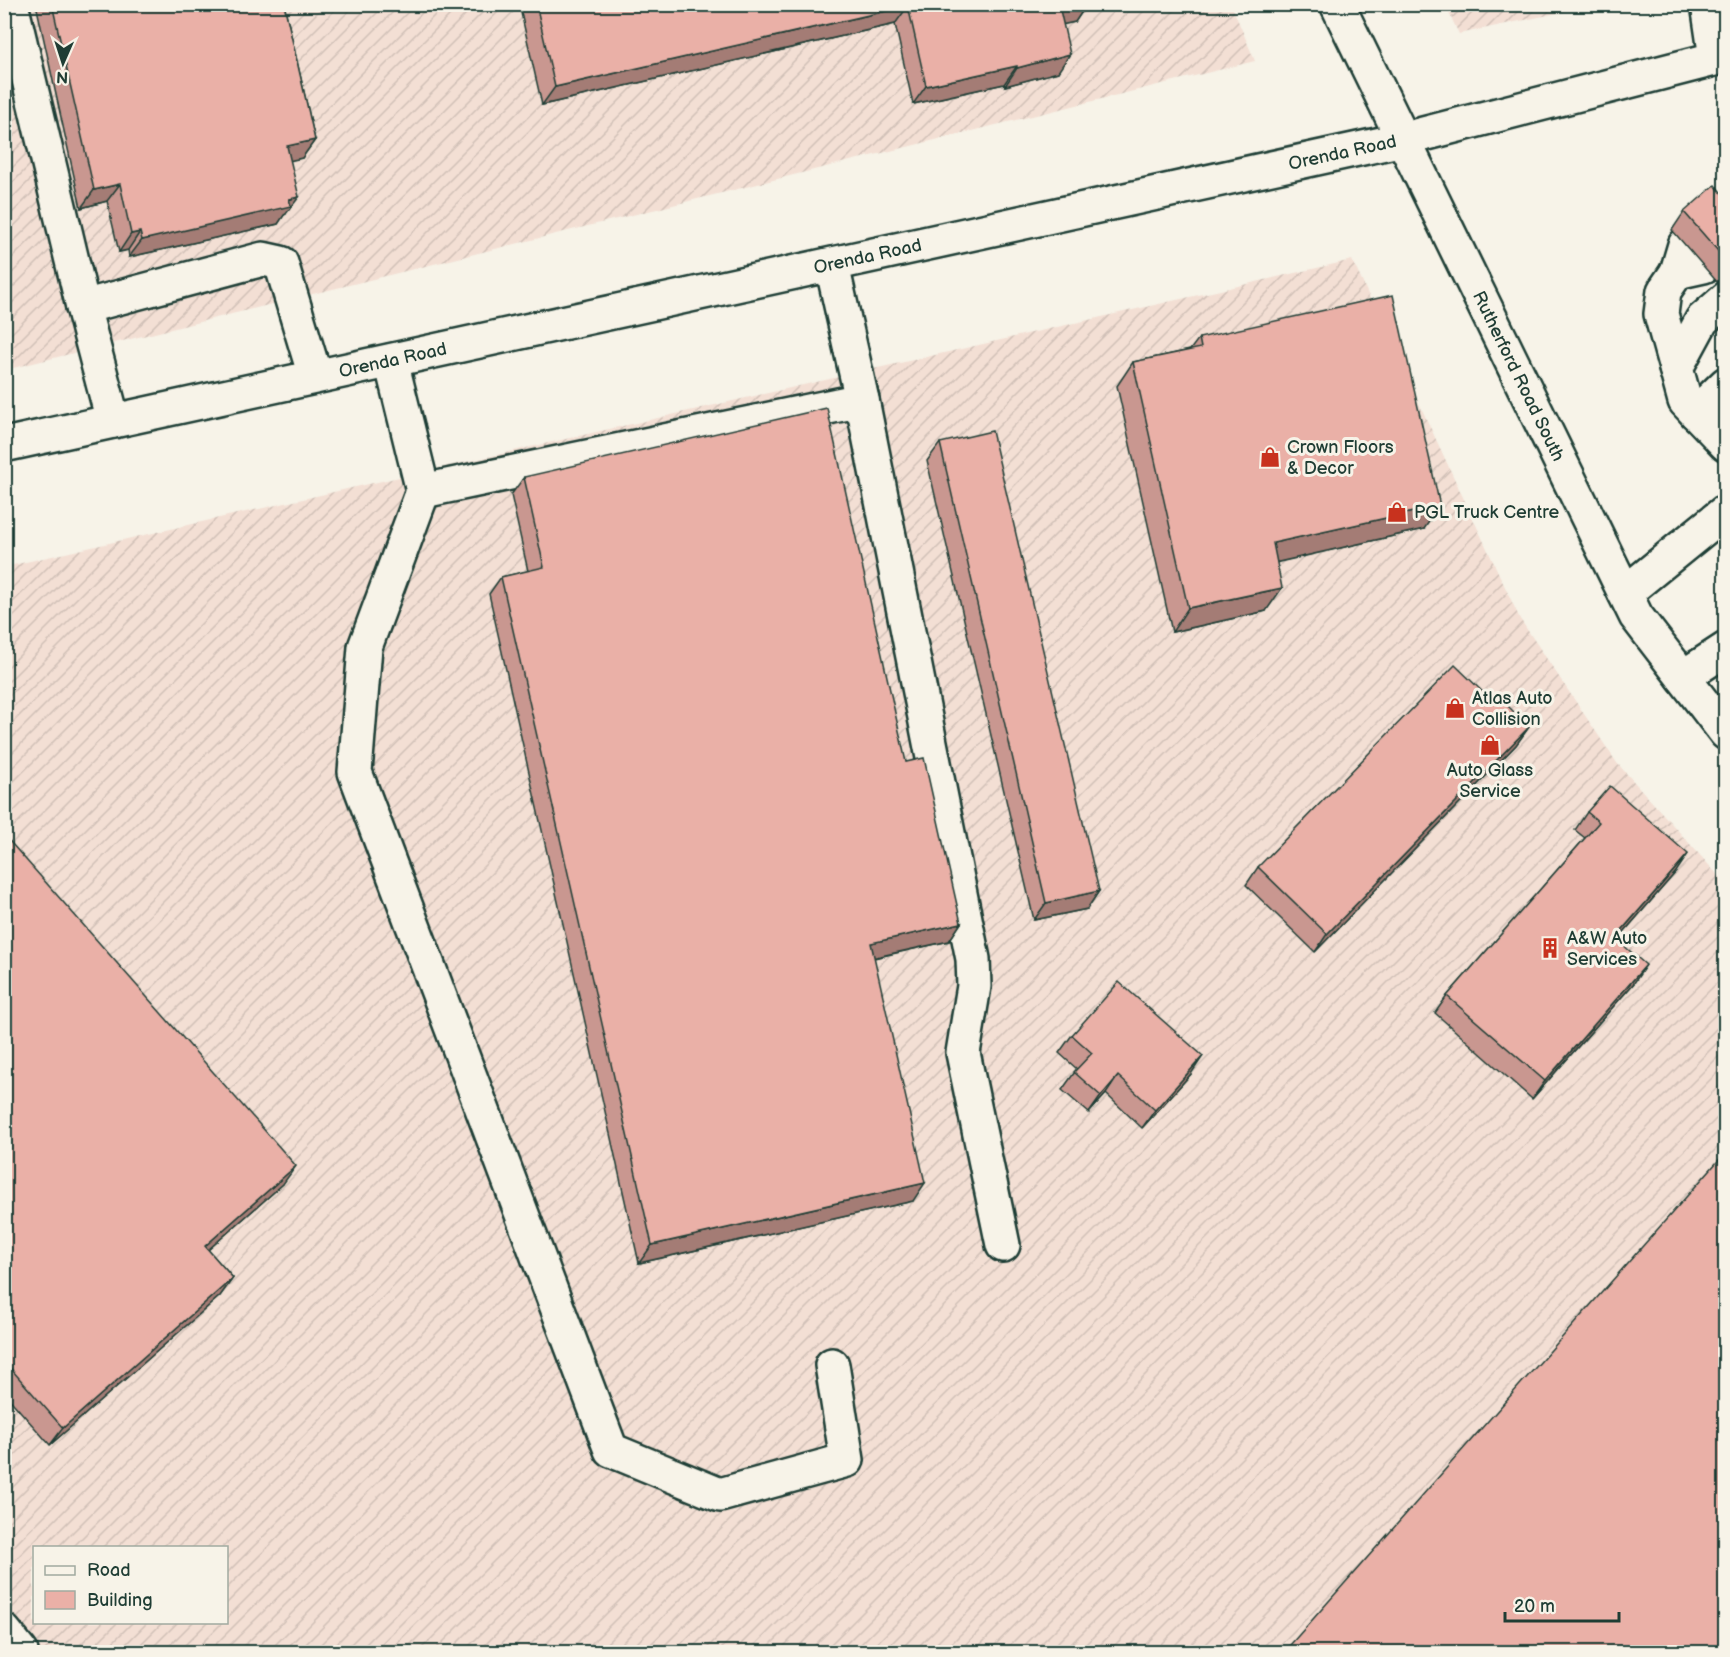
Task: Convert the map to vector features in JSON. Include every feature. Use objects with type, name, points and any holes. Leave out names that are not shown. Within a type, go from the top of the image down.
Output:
[{"type":"street","points":[[11,4],[83,307],[113,421]]},
{"type":"street","name":"Rutherford Road South","points":[[1337,4],[1636,616],[1725,733]]},
{"type":"street","points":[[1708,4],[1721,57]]},
{"type":"street","name":"Orenda Road","points":[[4,445],[1404,139],[1721,57]]},
{"type":"street","points":[[83,307],[263,259],[280,263],[315,376]]},
{"type":"street","points":[[1689,261],[1664,291],[1661,314],[1685,401],[1725,444]]},
{"type":"street","points":[[832,265],[862,400],[973,959],[974,986],[963,1053],[1003,1245]]},
{"type":"street","points":[[1676,368],[1702,320],[1725,299]]},
{"type":"street","points":[[391,361],[423,491],[365,647],[355,772],[610,1450],[720,1495],[847,1460],[832,1365]]},
{"type":"street","points":[[1696,413],[1725,384]]},
{"type":"street","points":[[423,491],[862,400]]},
{"type":"street","points":[[1625,593],[1725,512]]},
{"type":"street","points":[[1683,677],[1725,649]]},
{"type":"street","points":[[4,1632],[21,1653]]},
{"type":"shaded area","points":[[1231,4],[1255,61],[5,370],[4,5]]},
{"type":"shaded area","points":[[1445,5],[1595,5],[1459,34]]},
{"type":"shaded area","points":[[1352,260],[1520,619],[1617,763],[1725,883],[1725,1652],[5,1652],[4,567]]},
{"type":"building","points":[[52,4],[284,4],[315,140],[287,146],[299,197],[289,199],[291,206],[142,240],[140,232],[131,234],[120,184],[94,190]]},
{"type":"building","points":[[536,4],[1084,4],[1060,10],[1070,54],[1017,68],[1017,66],[926,86],[908,6],[555,87]]},
{"type":"building","points":[[1715,185],[1725,197],[1725,259],[1684,212]]},
{"type":"building","name":"Crown Floors & Decor","points":[[1393,295],[1440,506],[1273,543],[1282,588],[1188,608],[1133,362],[1201,348],[1199,338]]},
{"type":"building","points":[[827,408],[906,762],[924,758],[961,923],[871,943],[925,1183],[652,1245],[501,577],[544,567],[524,477]]},
{"type":"building","points":[[992,431],[1099,891],[1046,903],[940,443]]},
{"type":"building","points":[[1455,665],[1491,700],[1496,694],[1529,727],[1327,934],[1258,867]]},
{"type":"building","name":"A&W Auto Services","points":[[1610,786],[1688,854],[1615,938],[1646,965],[1545,1081],[1447,996],[1599,822],[1587,812]]},
{"type":"building","points":[[4,835],[296,1166],[205,1246],[233,1278],[63,1428],[4,1361]]},
{"type":"building","points":[[1119,982],[1203,1056],[1155,1110],[1118,1076],[1101,1096],[1074,1072],[1092,1053],[1072,1035]]},
{"type":"building","points":[[1725,1153],[1725,1653],[1283,1653]]},
{"type":"place","name":"Crown Floors & Decor","points":[[1270,457]]},
{"type":"place","name":"PGL Truck Centre","points":[[1397,512]]},
{"type":"place","name":"Atlas Auto Collision","points":[[1455,708]]},
{"type":"place","name":"Auto Glass Service","points":[[1490,745]]},
{"type":"place","name":"A&W Auto Services","points":[[1550,948]]}]
